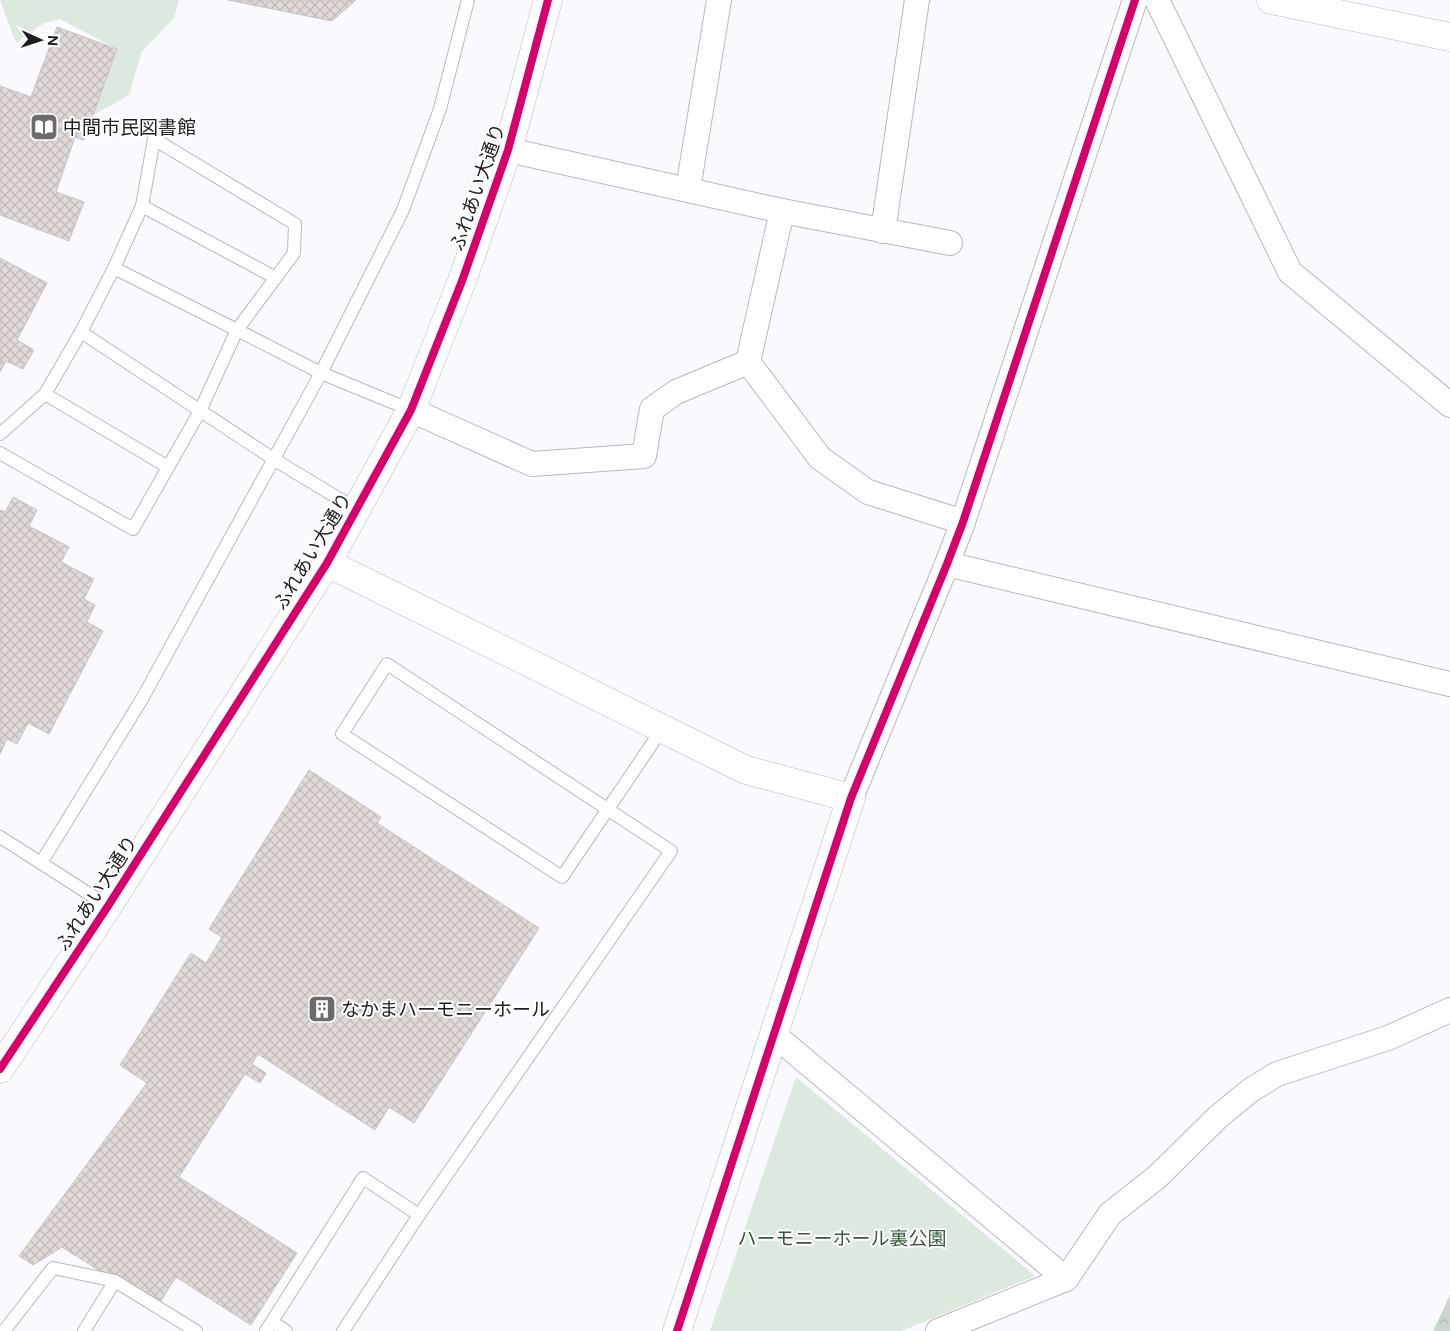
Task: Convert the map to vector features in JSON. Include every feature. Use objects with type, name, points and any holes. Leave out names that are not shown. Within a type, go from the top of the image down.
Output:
[{"type":"street","name":"ふれあい大通り","points":[[0,1069],[108,906],[327,563],[411,410],[462,281],[508,150],[548,0]]},
{"type":"street","points":[[688,189],[719,0]]},
{"type":"street","points":[[883,232],[917,0]]},
{"type":"street","points":[[677,1331],[851,798],[947,564],[962,522],[1135,0]]},
{"type":"street","points":[[1157,0],[1290,272],[1450,405]]},
{"type":"street","points":[[1271,0],[1450,37]]},
{"type":"street","points":[[508,150],[782,211],[883,232],[950,243]]},
{"type":"street","points":[[782,211],[748,362],[820,458],[868,492],[962,522]]},
{"type":"street","points":[[411,410],[532,464],[644,456],[652,409],[676,392],[748,362]]},
{"type":"street","points":[[327,563],[746,770],[851,798]]},
{"type":"street","points":[[947,564],[1450,684]]},
{"type":"street","points":[[938,1331],[1066,1279],[1110,1214],[1157,1177],[1219,1116],[1251,1090],[1277,1074],[1388,1038],[1450,1010]]},
{"type":"street","points":[[773,1034],[1066,1279]]},
{"type":"lane","points":[[41,863],[142,700],[321,373],[403,210],[440,109],[468,0]]},
{"type":"lane","points":[[0,434],[45,394],[81,332],[114,268],[142,206],[154,138],[295,224],[294,253],[237,330],[200,410],[133,529],[0,453]]},
{"type":"lane","points":[[142,206],[276,278]]},
{"type":"lane","points":[[114,268],[321,373],[411,410]]},
{"type":"lane","points":[[81,332],[274,460],[356,509]]},
{"type":"lane","points":[[45,394],[168,467]]},
{"type":"lane","points":[[343,1331],[419,1215],[671,851],[608,809],[387,664],[342,734],[562,877],[608,809],[662,729]]},
{"type":"lane","points":[[0,837],[108,906]]},
{"type":"lane","points":[[286,1331],[269,1326],[363,1178],[419,1215]]},
{"type":"lane","points":[[4,1331],[53,1268],[115,1281],[181,1327],[196,1331]]},
{"type":"lane","points":[[84,1331],[115,1281]]},
{"type":"green space","points":[[0,0],[179,0],[174,18],[142,51],[129,95],[92,116],[117,49],[60,19],[44,23],[16,43]]},
{"type":"green space","name":"ハーモニーホール裏公園","points":[[796,1077],[1035,1276],[902,1331],[710,1331]]},
{"type":"green space","points":[[1450,1295],[1450,1331],[1433,1331]]},
{"type":"building","points":[[228,0],[356,0],[332,21]]},
{"type":"building","name":"中間市民図書館","points":[[57,27],[117,49],[84,140],[75,137],[56,192],[84,202],[69,241],[0,215],[0,86],[31,97]]},
{"type":"building","points":[[0,258],[47,283],[17,340],[34,350],[23,369],[6,361],[0,372]]},
{"type":"building","points":[[13,497],[37,510],[29,526],[69,547],[61,562],[94,579],[84,599],[95,605],[87,622],[103,631],[49,734],[28,723],[17,744],[7,739],[0,754],[0,510],[5,512]]},
{"type":"building","name":"なかまハーモニーホール","points":[[309,770],[381,817],[377,823],[539,928],[414,1123],[389,1107],[375,1130],[258,1054],[252,1064],[266,1073],[260,1083],[245,1074],[179,1177],[297,1253],[251,1325],[176,1277],[157,1307],[62,1247],[33,1265],[19,1256],[147,1083],[120,1065],[191,953],[206,963],[222,937],[209,929]]},
{"type":"cycle path","points":[[0,1069],[108,906],[327,563],[411,410],[462,281],[508,150],[548,0]]},
{"type":"cycle path","points":[[677,1331],[851,798],[963,522],[1135,0]]},
{"type":"place","name":"中間市民図書館","points":[[44,127]]},
{"type":"place","name":"なかまハーモニーホール","points":[[322,1009]]}]
